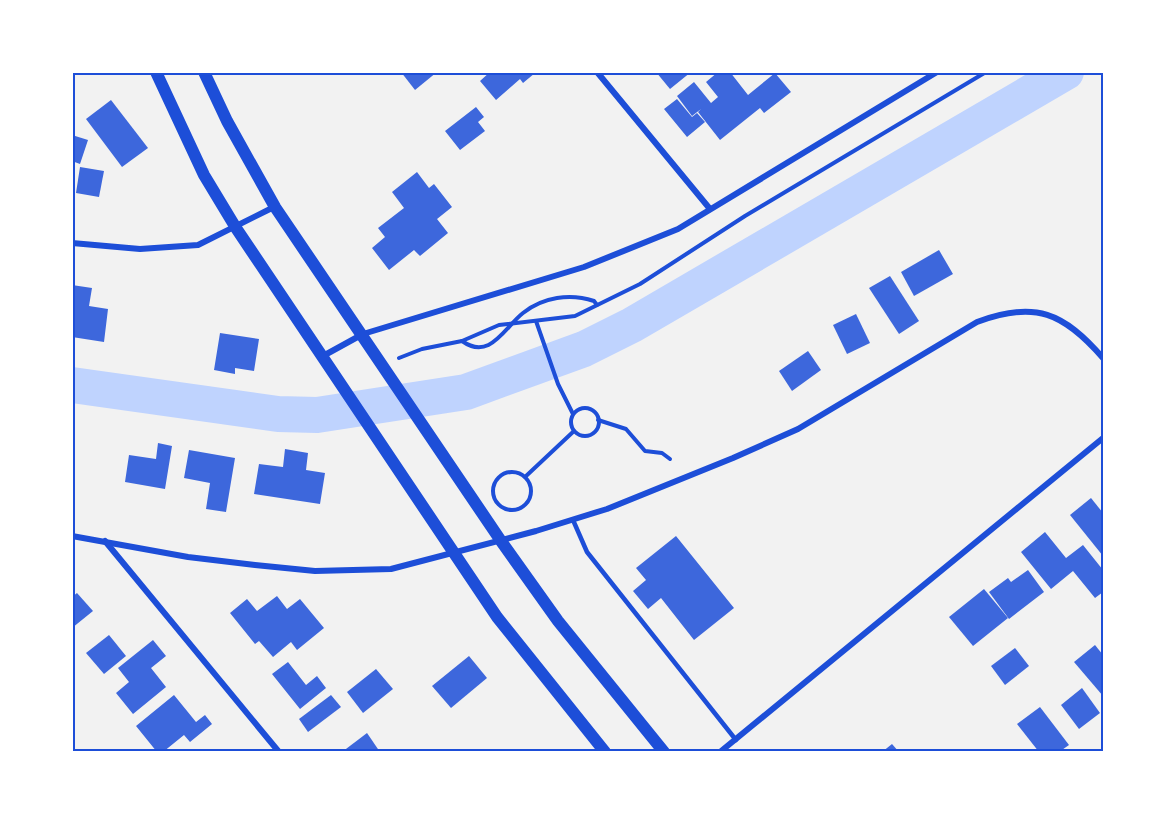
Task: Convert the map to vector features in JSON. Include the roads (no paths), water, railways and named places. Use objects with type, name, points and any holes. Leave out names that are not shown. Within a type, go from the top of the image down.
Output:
[{"type":"main road","points":[[156,72],[204,175],[236,228],[497,617],[605,752]]},
{"type":"main road","points":[[204,72],[227,122],[275,207],[501,541],[558,621],[664,752]]},
{"type":"street","points":[[597,72],[710,209]]},
{"type":"street","points":[[322,357],[363,334],[584,267],[678,229],[937,72]]},
{"type":"street","points":[[72,243],[140,249],[198,245],[275,207]]},
{"type":"street","points":[[72,536],[188,557],[315,571],[391,568],[501,541],[608,509],[798,429],[977,322],[993,316],[1024,311],[1052,316],[1083,335],[1103,358]]},
{"type":"street","points":[[720,752],[1103,438]]},
{"type":"street","points":[[104,541],[279,752]]},
{"type":"lane","points":[[573,520],[587,552],[736,740]]},
{"type":"waterway","points":[[72,385],[278,414],[317,415],[466,392],[584,349],[632,325],[1066,72]]}]
